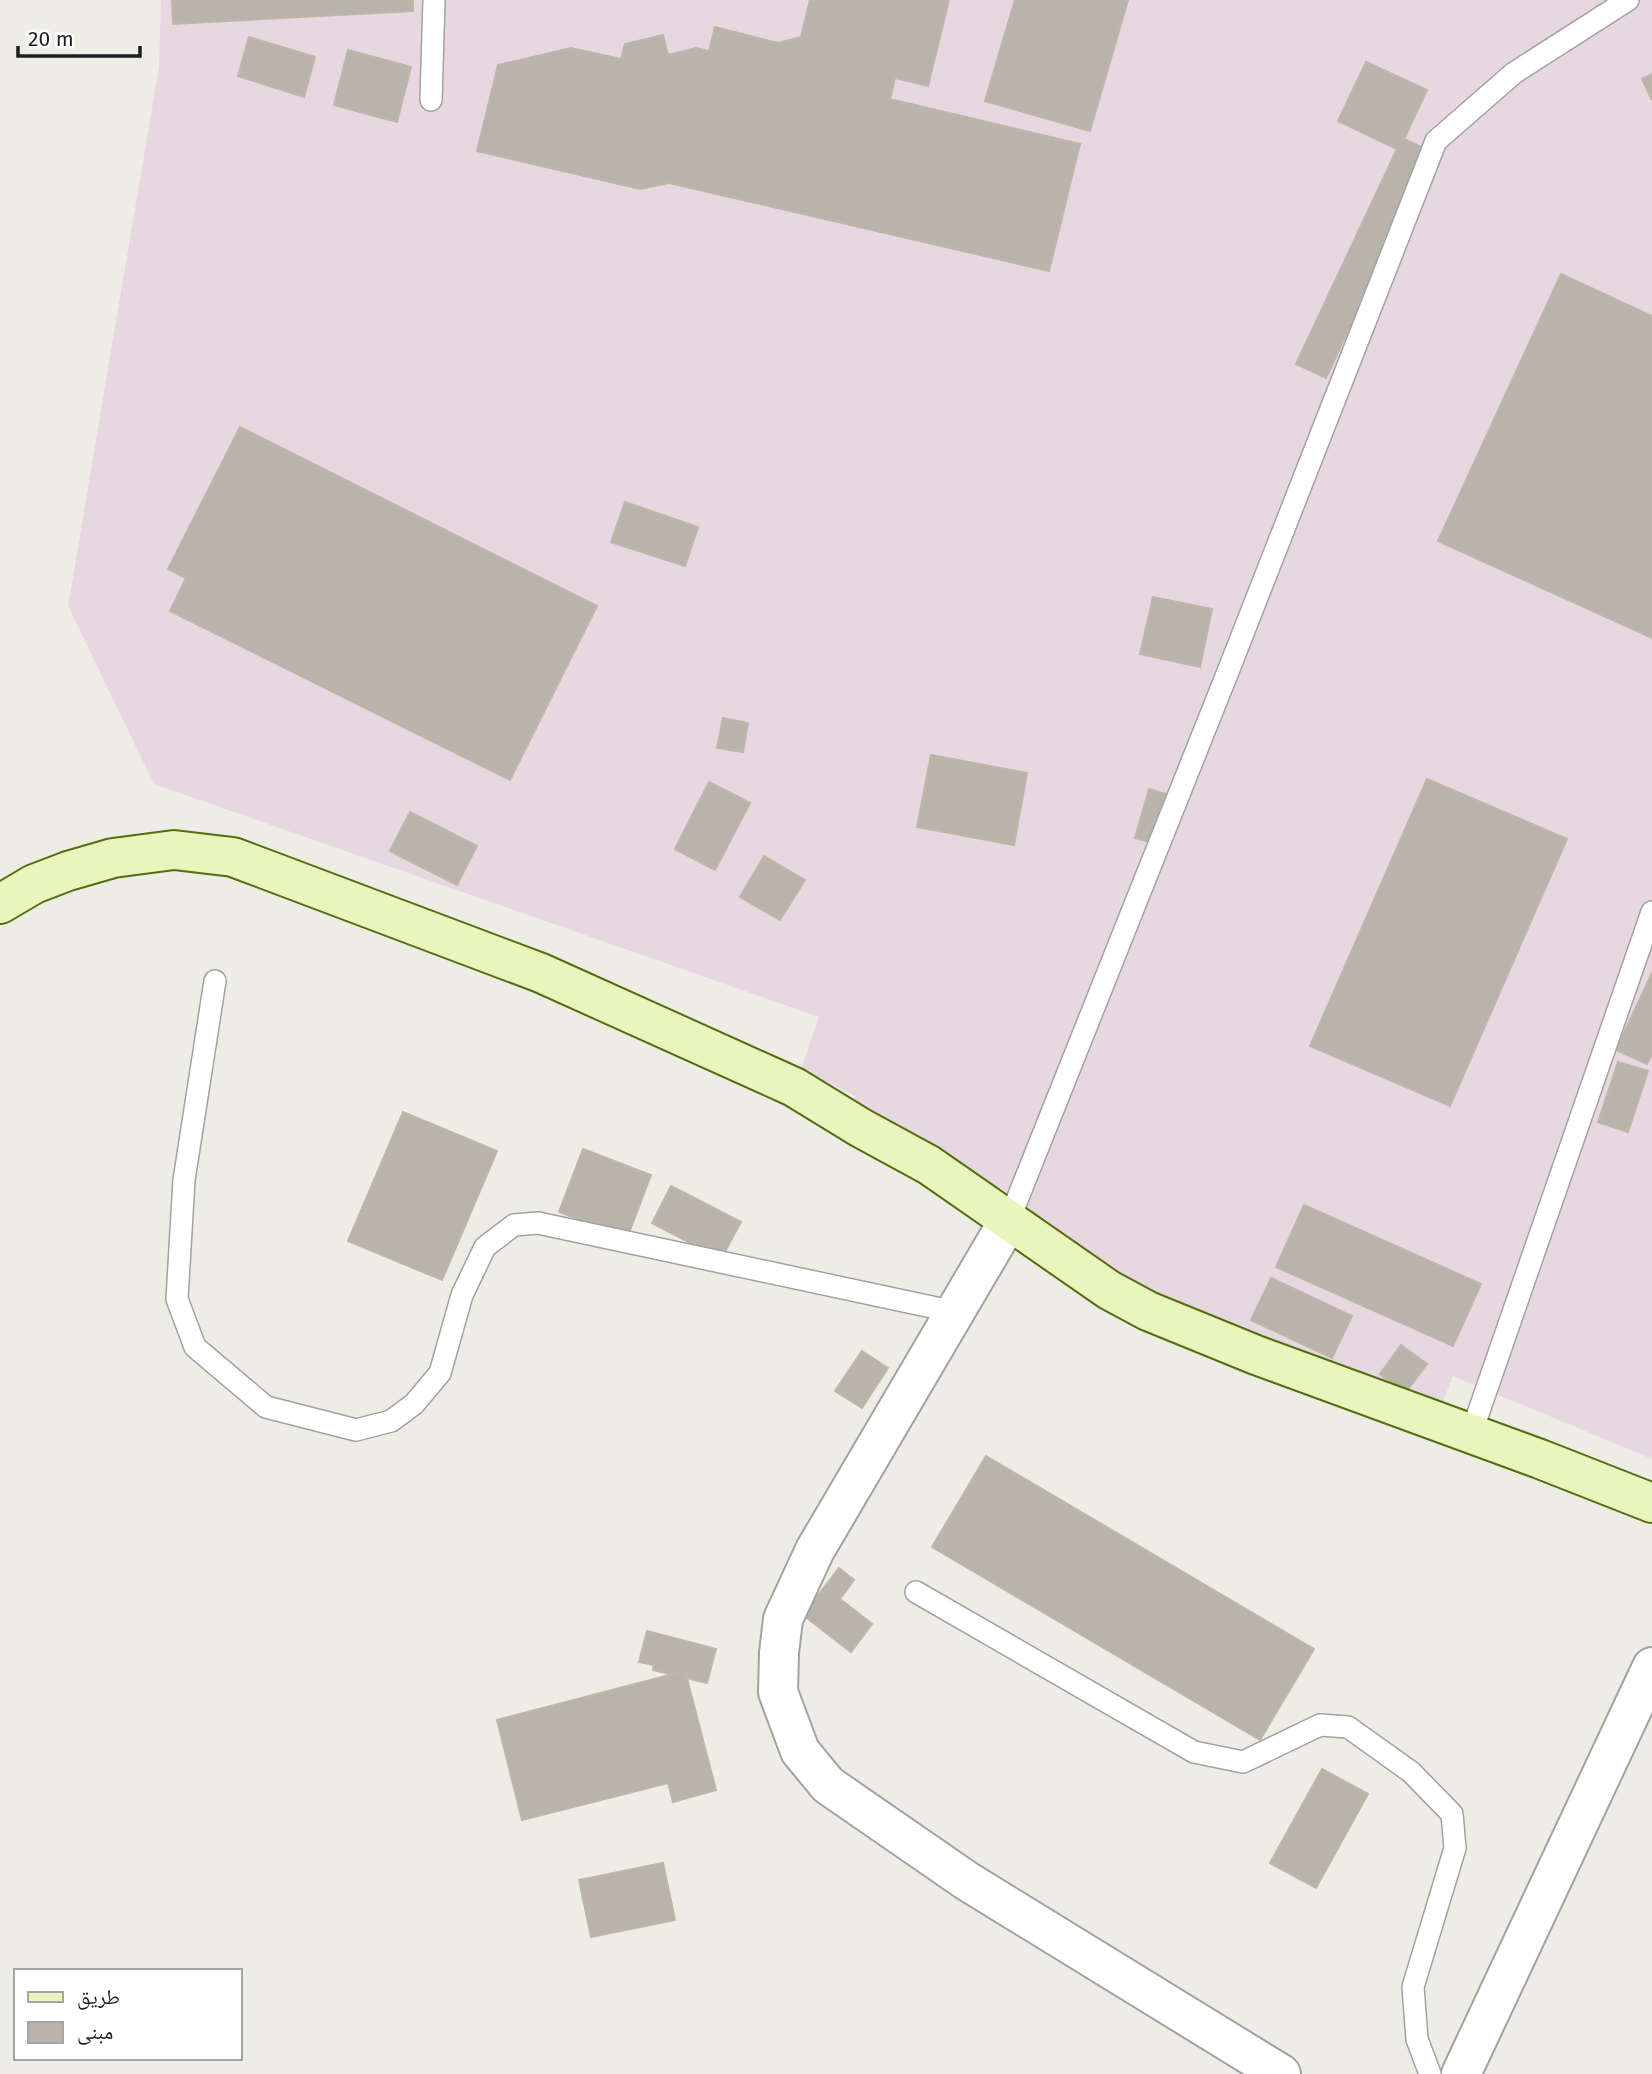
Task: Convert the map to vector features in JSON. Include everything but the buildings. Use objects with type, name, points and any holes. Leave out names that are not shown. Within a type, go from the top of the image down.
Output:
[{"type":"main road","points":[[0,904],[34,884],[113,858],[174,849],[233,857],[541,973],[794,1087],[929,1165],[1109,1290],[1148,1311],[1256,1355],[1652,1503]]},
{"type":"street","points":[[1009,1220],[815,1550],[783,1619],[778,1692],[800,1751],[828,1784],[967,1881],[1281,2074]]},
{"type":"street","points":[[1461,2074],[1652,1667]]},
{"type":"lane","points":[[431,100],[434,0]]},
{"type":"lane","points":[[1009,1220],[1436,141],[1514,73],[1628,0]]},
{"type":"lane","points":[[1471,1434],[1652,912]]},
{"type":"lane","points":[[215,981],[184,1180],[177,1299],[195,1347],[266,1407],[356,1430],[391,1421],[407,1410],[440,1373],[462,1295],[485,1247],[514,1225],[538,1223],[955,1312]]},
{"type":"lane","points":[[916,1592],[1194,1752],[1243,1762],[1320,1725],[1348,1727],[1411,1772],[1452,1814],[1455,1848],[1413,1987],[1417,2039],[1430,2074]]},
{"type":"shaded area","points":[[161,0],[1652,0],[1652,1459],[1453,1376],[1438,1414],[1121,1290],[1054,1229],[1004,1190],[848,1116],[855,1096],[801,1069],[819,1017],[154,784],[68,606],[159,67]]}]
